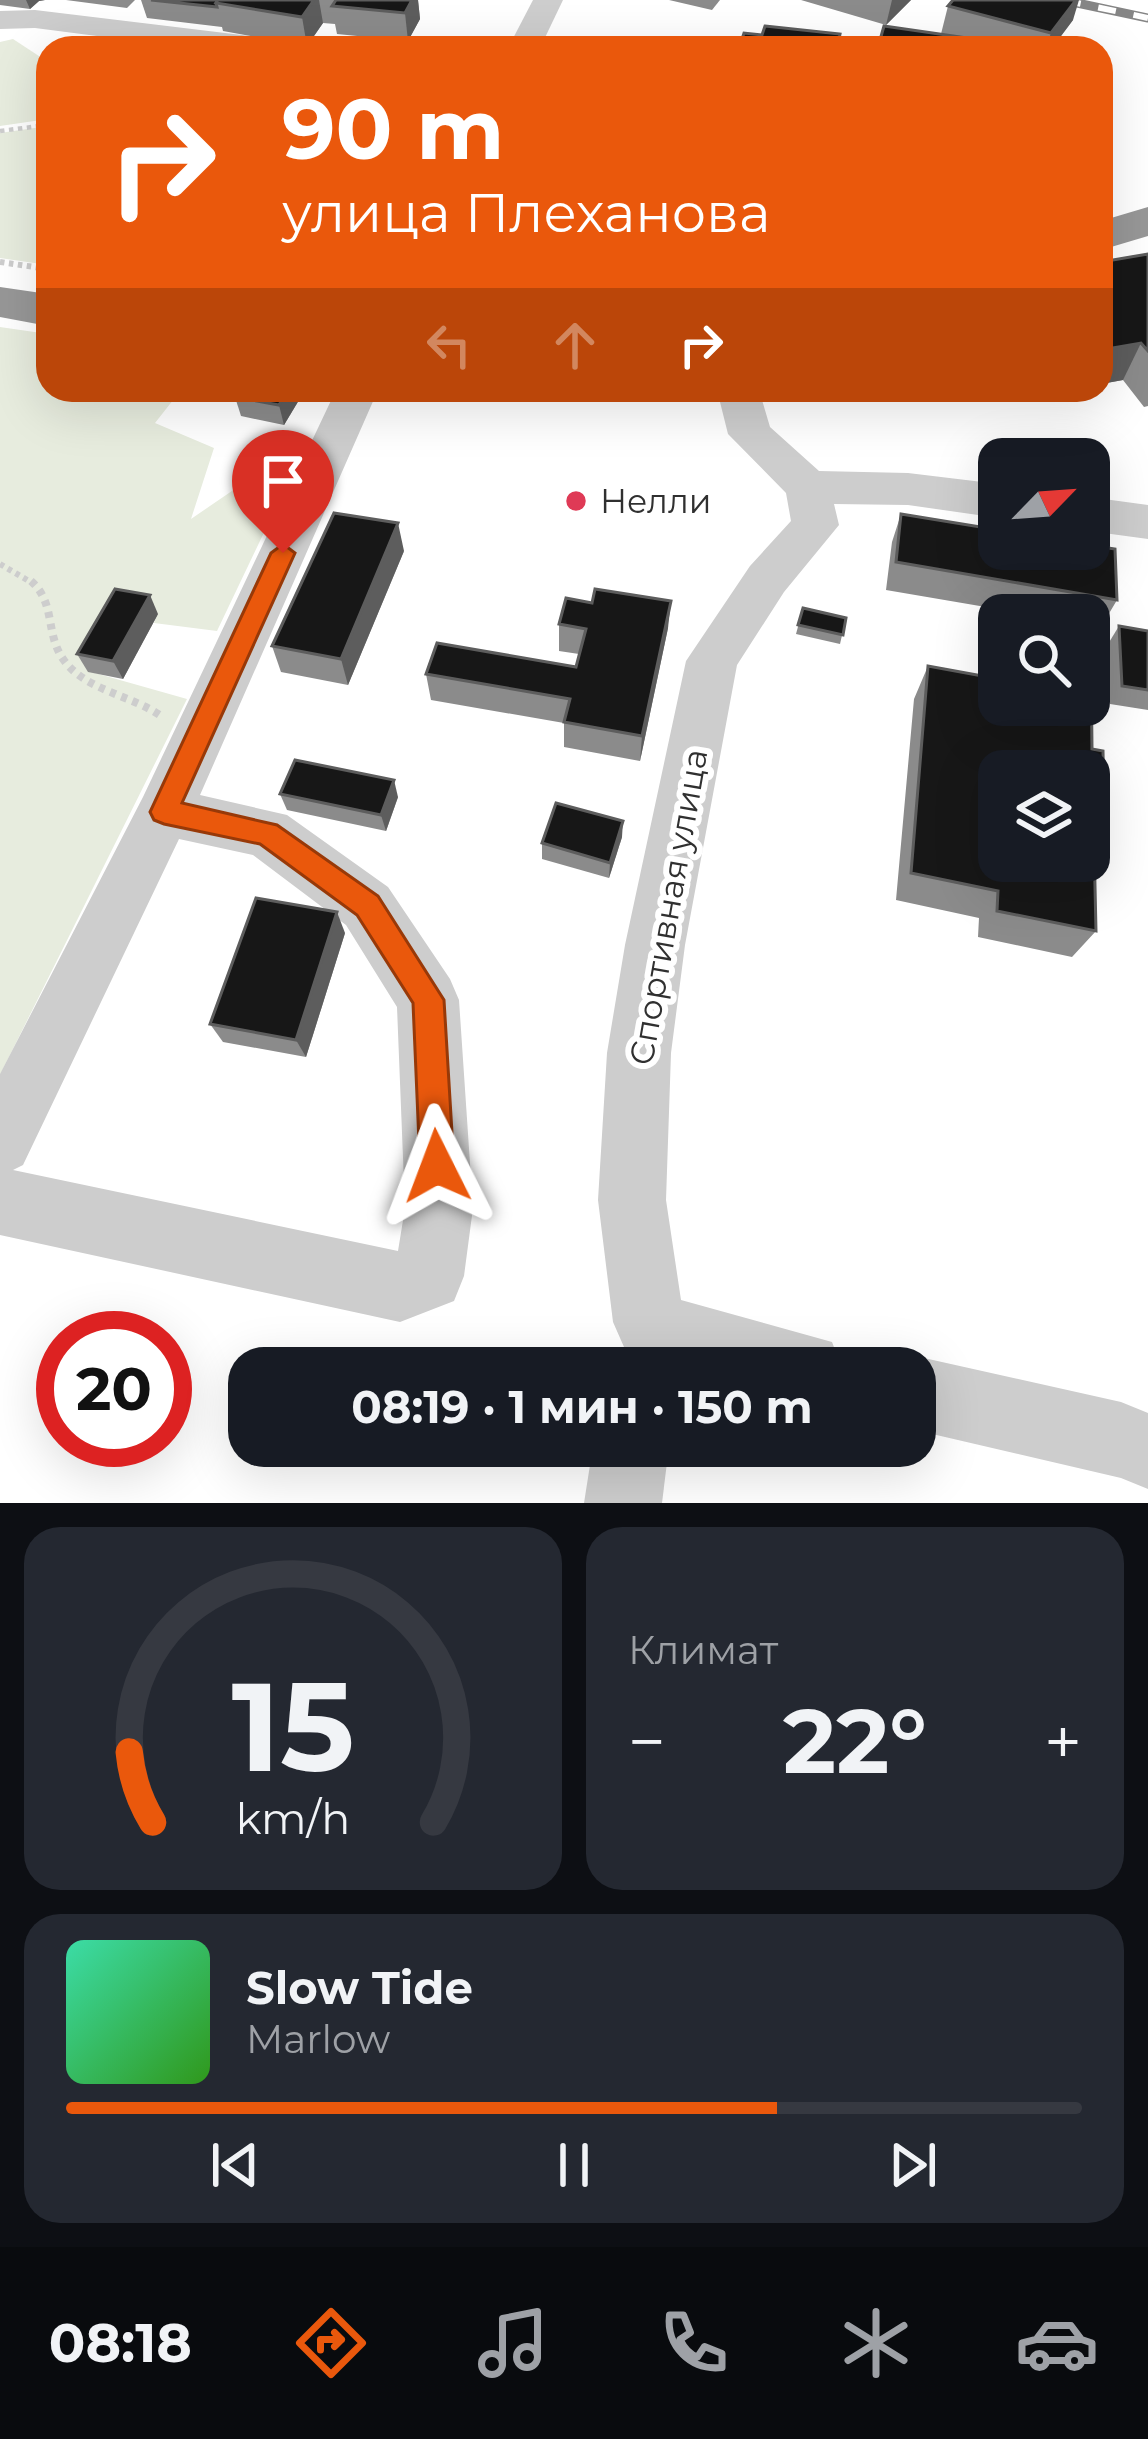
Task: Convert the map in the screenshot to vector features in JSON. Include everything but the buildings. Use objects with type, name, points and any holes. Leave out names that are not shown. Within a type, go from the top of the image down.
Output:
[{"type":"highway","points":[[1113,232],[1148,221]]},
{"type":"highway","points":[[0,302],[36,308]]},
{"type":"street","points":[[530,36],[548,0]]},
{"type":"street","points":[[0,20],[34,19],[171,36]]},
{"type":"street","points":[[0,1142],[177,784],[352,402]]},
{"type":"street","points":[[741,402],[750,434],[808,488],[908,489],[978,498]]},
{"type":"street","name":"Спортивная улица","points":[[713,1347],[646,1345],[632,1199],[639,1053],[655,945],[712,661],[767,579],[814,525],[808,488]]},
{"type":"street","points":[[1110,517],[1148,522]]},
{"type":"street","points":[[0,1202],[400,1287],[429,1276],[439,1208],[428,1000],[367,905],[267,833],[177,784]]},
{"type":"street","points":[[936,1398],[1121,1440],[1148,1451]]},
{"type":"street","points":[[623,1503],[629,1467]]},
{"type":"path","points":[[0,131],[36,126]]},
{"type":"path","points":[[0,262],[36,267]]},
{"type":"path","points":[[0,563],[31,580],[47,599],[53,644],[68,665],[85,679],[128,693],[159,713],[177,784]]},
{"type":"shaded area","points":[[13,39],[36,54],[36,121],[0,126],[0,42]]},
{"type":"shaded area","points":[[36,128],[36,263],[0,258],[0,133]]},
{"type":"shaded area","points":[[0,327],[36,332],[36,402],[172,402],[155,423],[214,448],[191,519],[309,438],[217,631],[154,623],[157,614],[88,671],[187,699],[0,1075]]},
{"type":"railway","points":[[1063,0],[1148,18]]},
{"type":"place","name":"Нелли","points":[[576,501]]},
{"type":"route","points":[[283,553],[164,812],[267,833],[367,905],[428,1000],[437,1166]]}]
